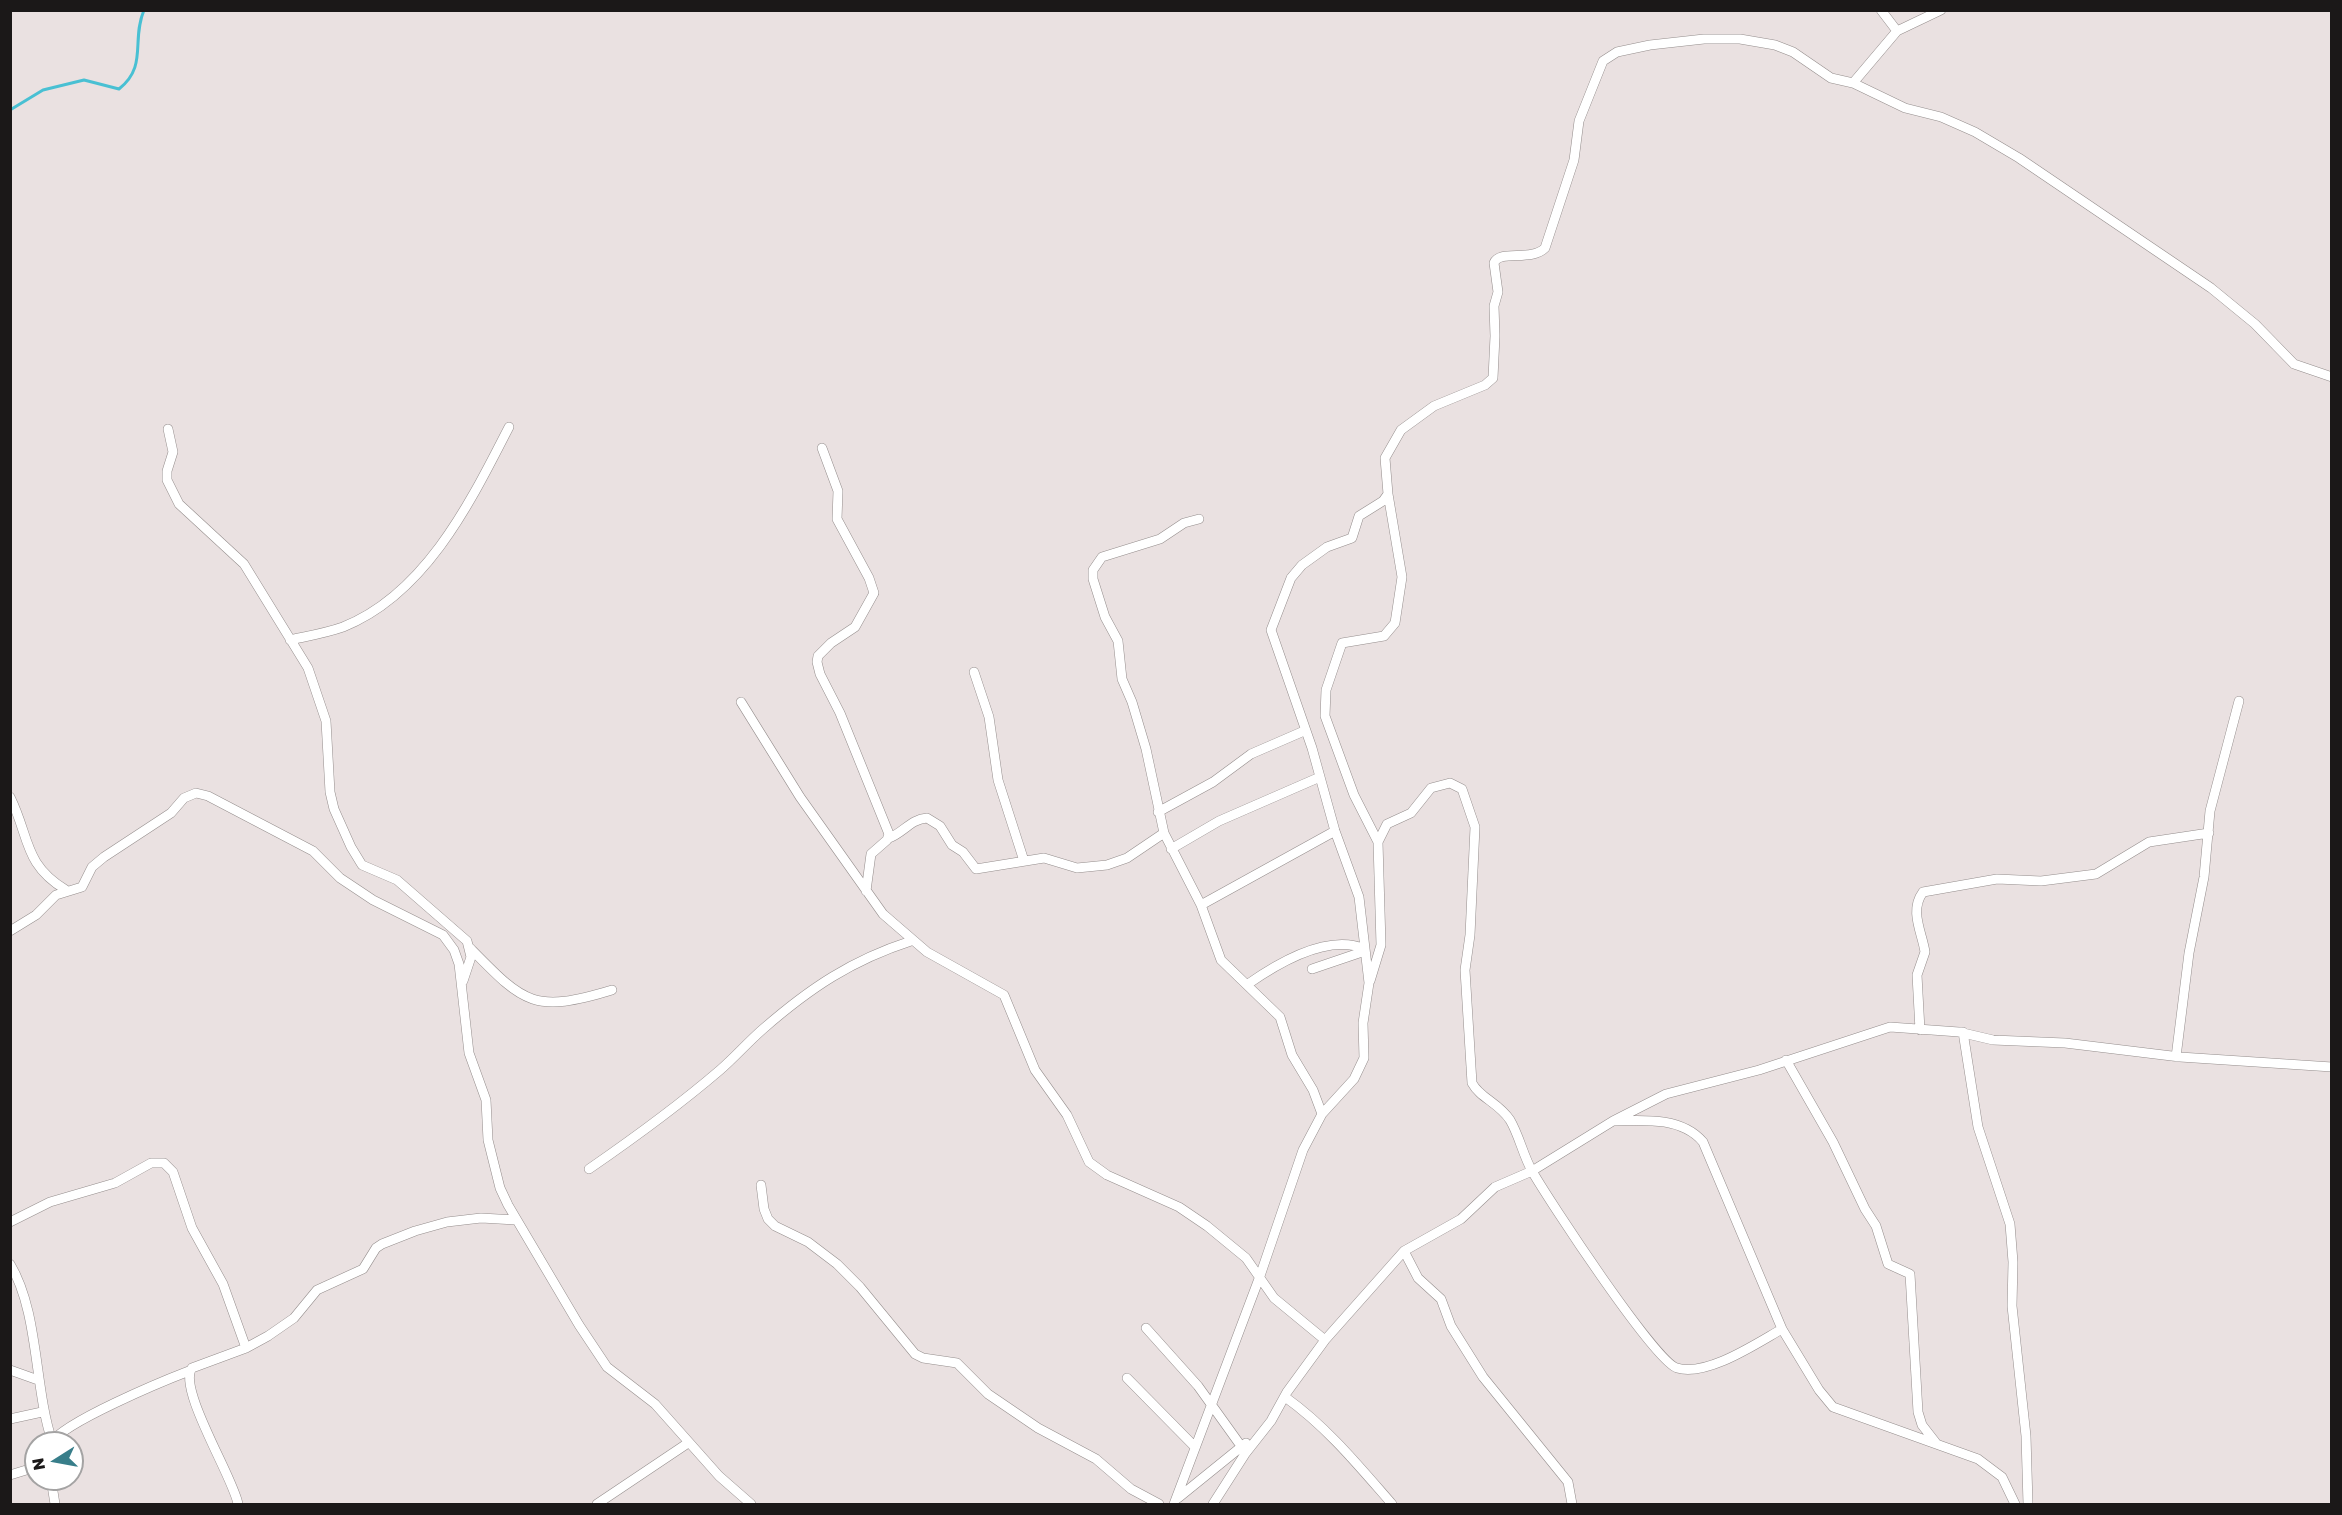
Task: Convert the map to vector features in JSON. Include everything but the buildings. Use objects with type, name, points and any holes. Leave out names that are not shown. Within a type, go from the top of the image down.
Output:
[{"type":"street","points":[[1881,10],[1897,31]]},
{"type":"street","points":[[1853,83],[1897,31],[1941,10]]},
{"type":"street","points":[[1369,983],[1381,945],[1378,842],[1354,795],[1325,717],[1324,704],[1330,677],[1342,643],[1384,636],[1395,623],[1402,578],[1388,494],[1386,458],[1401,430],[1434,406],[1485,385],[1493,378],[1494,306],[1498,292],[1494,263],[1501,256],[1534,255],[1545,248],[1574,160],[1582,112],[1599,69],[1608,55],[1650,45],[1704,39],[1740,39],[1775,45],[1793,52],[1831,78],[1853,83],[1905,108],[1960,124],[2019,158],[2211,288],[2255,324],[2294,364],[2331,377]]},
{"type":"street","points":[[290,640],[344,627],[391,598],[418,572],[471,500],[509,427]]},
{"type":"street","points":[[168,429],[173,452],[167,471],[167,480],[176,499],[244,564],[308,668],[323,707],[334,809],[355,854],[367,869],[387,875],[409,889],[461,934],[470,948],[512,990],[526,998],[554,1002],[590,997],[612,990]]},
{"type":"street","points":[[822,448],[838,491],[837,519],[869,578],[874,593],[855,627],[831,643],[818,656],[818,668],[874,793],[889,838]]},
{"type":"street","points":[[1175,1502],[1210,1402],[1260,1276],[1303,1150],[1322,1114],[1354,1079],[1362,1066],[1369,983],[1359,897],[1335,831],[1320,777],[1271,634],[1277,610],[1291,578],[1302,565],[1327,547],[1352,538],[1359,516],[1383,501],[1388,494]]},
{"type":"street","points":[[1199,519],[1184,523],[1160,539],[1102,557],[1093,570],[1100,605],[1118,641],[1122,679],[1144,741],[1164,833],[1201,905],[1221,960],[1280,1017],[1292,1055],[1313,1090],[1322,1114]]},
{"type":"street","points":[[974,672],[989,717],[1001,791],[1024,861]]},
{"type":"street","points":[[2176,1057],[2189,953],[2204,877],[2214,792],[2239,701]]},
{"type":"street","points":[[741,702],[800,797],[883,914],[911,941],[1004,995],[1035,1070],[1067,1115],[1080,1149],[1089,1162],[1107,1175],[1179,1207],[1227,1242],[1246,1258],[1274,1298],[1325,1340]]},
{"type":"street","points":[[1158,812],[1213,782],[1251,754],[1304,731]]},
{"type":"street","points":[[1171,849],[1219,821],[1320,777]]},
{"type":"street","points":[[1378,842],[1387,824],[1411,813],[1431,788],[1450,783],[1462,789],[1475,826],[1470,935],[1465,970],[1470,1026],[1470,1073],[1476,1090],[1496,1102],[1510,1120],[1532,1171],[1602,1277],[1662,1357],[1675,1368],[1706,1365],[1736,1356],[1782,1329]]},
{"type":"street","points":[[10,931],[66,890],[82,887],[92,867],[104,857],[161,820],[184,798],[196,793],[313,851],[355,888],[442,935],[454,950],[463,981],[469,1053],[488,1110],[488,1140],[500,1188],[516,1220],[607,1367],[655,1404],[719,1476],[751,1504]]},
{"type":"street","points":[[10,797],[34,862],[45,876],[66,890]]},
{"type":"street","points":[[866,891],[871,854],[914,821],[927,818],[940,826],[952,845],[963,852],[976,869],[1044,858],[1077,868],[1107,865],[1127,858],[1164,833]]},
{"type":"street","points":[[1201,905],[1335,831]]},
{"type":"street","points":[[1920,1030],[1917,975],[1925,952],[1918,930],[1917,907],[1923,892],[1997,879],[2041,881],[2096,874],[2149,842],[2209,833]]},
{"type":"street","points":[[589,1169],[665,1116],[729,1062],[762,1030],[837,972],[878,951],[911,941]]},
{"type":"street","points":[[1248,984],[1277,963],[1308,952],[1349,944],[1365,950]]},
{"type":"street","points":[[463,981],[471,957],[470,948]]},
{"type":"street","points":[[1312,969],[1365,950]]},
{"type":"street","points":[[1213,1504],[1325,1340],[1404,1251],[1461,1219],[1495,1187],[1532,1171],[1613,1121],[1678,1089],[1743,1074],[1883,1028],[1963,1032],[1993,1040],[2065,1043],[2176,1057],[2331,1067]]},
{"type":"street","points":[[1963,1032],[1978,1126],[2010,1224],[2013,1262],[2012,1306],[2026,1437],[2028,1504]]},
{"type":"street","points":[[1786,1060],[1833,1142],[1865,1209],[1876,1226],[1888,1264],[1910,1274],[1919,1420],[1937,1444]]},
{"type":"street","points":[[1613,1121],[1662,1122],[1689,1130],[1703,1142],[1782,1329],[1819,1390],[1833,1407],[1978,1459],[2002,1477],[2015,1504]]},
{"type":"street","points":[[10,1222],[50,1202],[115,1183],[152,1163],[164,1163],[173,1172],[192,1228],[223,1284],[246,1348]]},
{"type":"street","points":[[760,1185],[768,1219],[775,1226],[808,1242],[837,1264],[860,1287],[915,1354],[932,1360],[957,1363],[988,1394],[1038,1428],[1096,1459],[1131,1489],[1159,1504]]},
{"type":"street","points":[[62,1431],[139,1391],[189,1371],[197,1365],[246,1348],[294,1318],[317,1290],[363,1269],[376,1248],[382,1244],[415,1231],[454,1221],[516,1220]]},
{"type":"street","points":[[1404,1251],[1418,1278],[1441,1299],[1450,1326],[1483,1377],[1568,1482],[1572,1504]]},
{"type":"street","points":[[10,1264],[19,1281],[24,1301],[42,1412],[48,1431]]},
{"type":"street","points":[[1146,1328],[1210,1402],[1242,1446]]},
{"type":"street","points":[[10,1370],[38,1380]]},
{"type":"street","points":[[189,1371],[190,1382],[212,1446],[232,1483],[238,1504]]},
{"type":"street","points":[[1127,1378],[1194,1446]]},
{"type":"street","points":[[1285,1397],[1313,1417],[1392,1504]]},
{"type":"street","points":[[10,1419],[42,1412]]},
{"type":"street","points":[[1175,1502],[1263,1431]]},
{"type":"street","points":[[597,1504],[688,1443]]},
{"type":"waterway","points":[[10,110],[43,90],[84,80],[119,89],[128,80],[136,62],[140,21],[144,10]]}]
